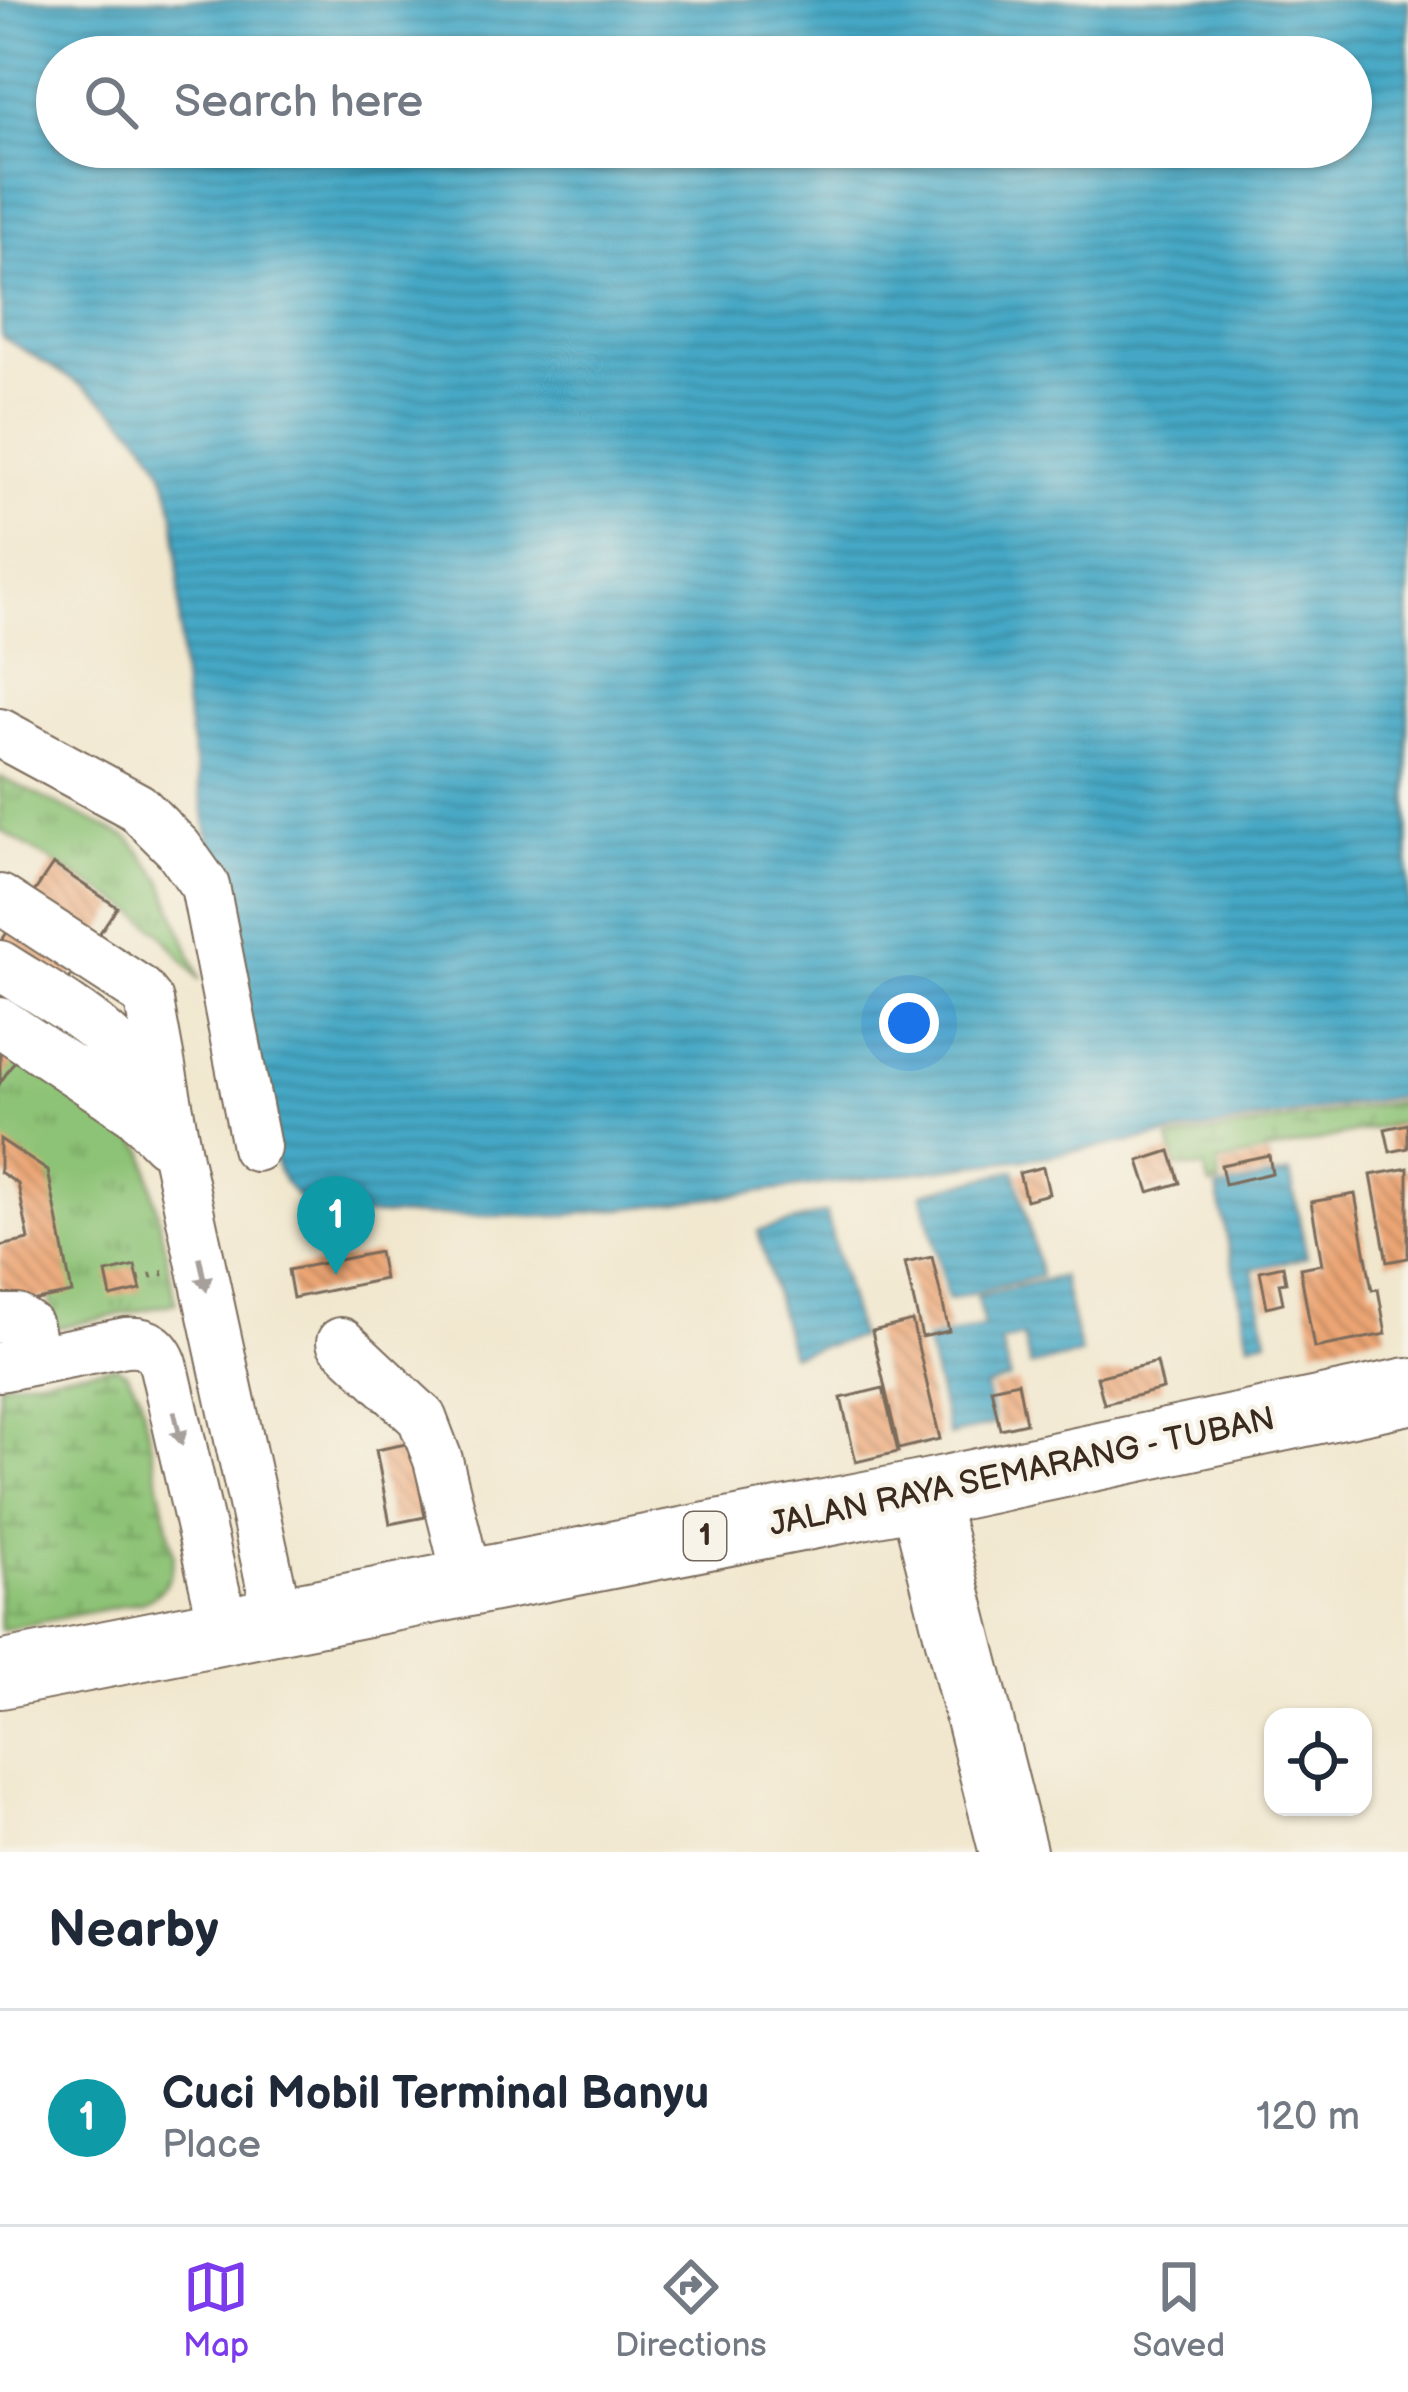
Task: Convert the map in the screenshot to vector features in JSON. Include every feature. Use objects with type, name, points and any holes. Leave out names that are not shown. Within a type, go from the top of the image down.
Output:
[{"type":"highway","name":"JALAN RAYA SEMARANG - TUBAN","points":[[0,1676],[922,1494],[1408,1391]]},
{"type":"highway","points":[[922,1494],[1013,1852]]},
{"type":"lane","points":[[0,733],[137,807],[178,848],[205,886],[256,1147]]},
{"type":"lane","points":[[0,871],[163,981],[178,1159]]},
{"type":"lane","points":[[0,898],[147,996],[178,1159],[251,1624]]},
{"type":"lane","points":[[0,933],[121,1012],[137,1028],[178,1159]]},
{"type":"lane","points":[[0,965],[120,1045],[150,1089],[178,1159]]},
{"type":"lane","points":[[0,994],[92,1054],[131,1086],[178,1159]]},
{"type":"lane","points":[[0,1022],[148,1121],[178,1159]]},
{"type":"lane","points":[[0,1319],[17,1319],[28,1326],[17,1363],[137,1341],[149,1344],[161,1356],[251,1624]]},
{"type":"lane","points":[[341,1342],[422,1418],[438,1460],[468,1582]]},
{"type":"green space","points":[[0,777],[130,839],[162,880],[200,980],[159,931],[128,907],[0,830]]},
{"type":"green space","points":[[0,1041],[115,1115],[145,1152],[176,1303],[56,1328],[21,1157],[0,1143]]},
{"type":"green space","points":[[1408,1100],[1408,1121],[1218,1163],[1220,1184],[1210,1186],[1205,1169],[1177,1167],[1169,1140]]},
{"type":"green space","points":[[116,1366],[126,1372],[140,1394],[174,1556],[169,1579],[156,1595],[141,1602],[0,1630],[0,1383]]},
{"type":"water","points":[[0,0],[1408,0],[1408,1095],[1046,1156],[558,1216],[351,1215],[307,1203],[289,1189],[270,1147],[214,866],[184,697],[177,544],[168,486],[144,441],[89,390],[2,337]]},
{"type":"water","points":[[1015,1170],[1041,1276],[948,1300],[922,1193]]},
{"type":"water","points":[[1290,1173],[1307,1257],[1253,1269],[1267,1339],[1249,1343],[1217,1189]]},
{"type":"water","points":[[826,1213],[859,1337],[791,1355],[758,1231]]},
{"type":"water","points":[[1062,1276],[1081,1354],[1030,1366],[1023,1337],[1001,1342],[1010,1379],[985,1386],[994,1424],[949,1436],[926,1340],[984,1327],[977,1296]]},
{"type":"building","points":[[53,864],[117,907],[0,1083],[0,943]]},
{"type":"building","points":[[1408,1124],[1408,1148],[1390,1152],[1385,1129]]},
{"type":"building","points":[[0,1139],[48,1171],[72,1293],[0,1307],[0,1246],[29,1240],[18,1184],[0,1172]]},
{"type":"building","points":[[1170,1151],[1180,1183],[1149,1192],[1139,1161]]},
{"type":"building","points":[[1269,1155],[1272,1173],[1225,1184],[1221,1165]]},
{"type":"building","points":[[1043,1167],[1049,1194],[1026,1200],[1019,1173]]},
{"type":"building","points":[[1408,1168],[1408,1258],[1387,1262],[1371,1175]]},
{"type":"building","points":[[1355,1194],[1372,1290],[1378,1289],[1386,1334],[1314,1348],[1300,1268],[1322,1264],[1311,1202]]},
{"type":"building","points":[[379,1252],[384,1279],[293,1298],[288,1270]]},
{"type":"building","points":[[932,1257],[949,1331],[922,1337],[905,1263]]},
{"type":"building","points":[[135,1266],[141,1290],[111,1297],[106,1273]]},
{"type":"building","points":[[1283,1266],[1286,1282],[1279,1283],[1283,1303],[1267,1307],[1260,1271]]},
{"type":"building","points":[[912,1321],[940,1439],[899,1449],[872,1331]]},
{"type":"building","points":[[1157,1362],[1163,1389],[1104,1404],[1097,1377]]},
{"type":"building","points":[[1018,1382],[1026,1423],[1000,1429],[991,1388]]},
{"type":"building","points":[[883,1388],[898,1452],[856,1462],[841,1398]]},
{"type":"building","points":[[411,1443],[425,1517],[390,1524],[376,1450]]},
{"type":"place","name":"Cuci Mobil Terminal Banyu","points":[[336,1275]]}]
